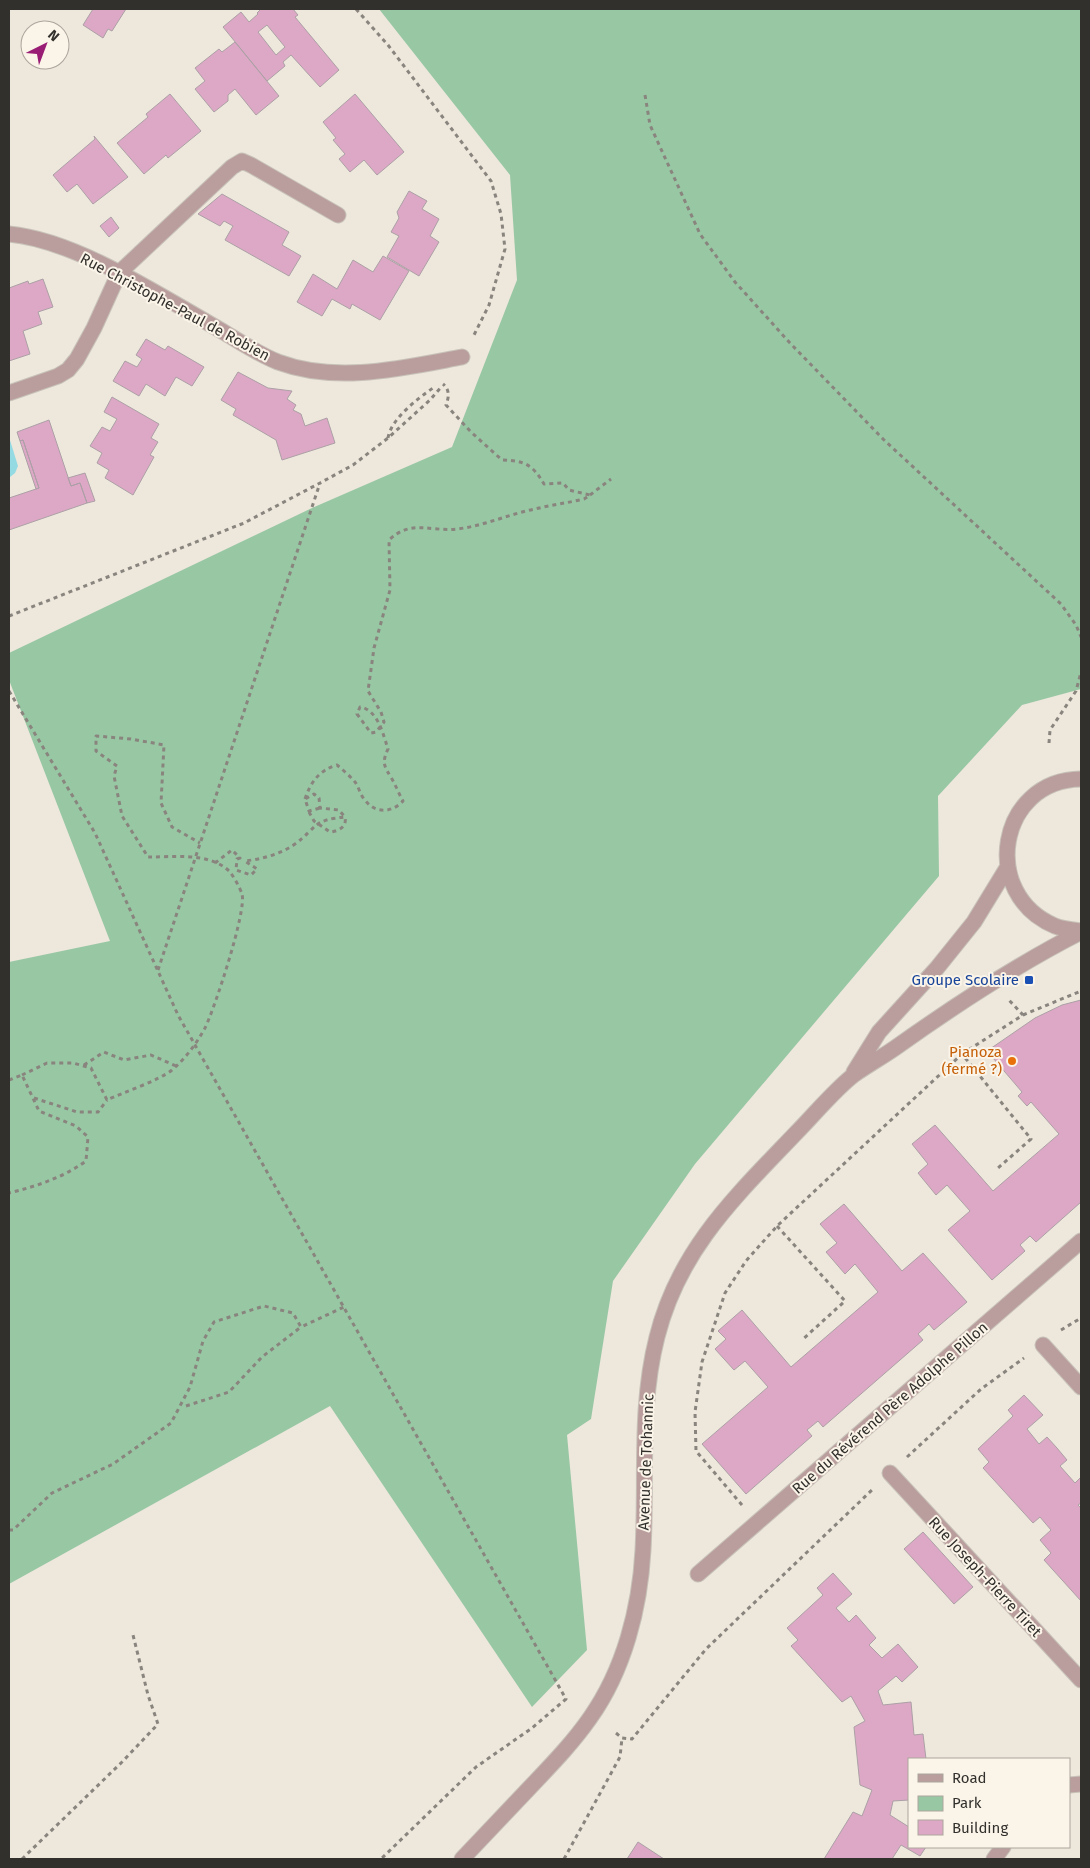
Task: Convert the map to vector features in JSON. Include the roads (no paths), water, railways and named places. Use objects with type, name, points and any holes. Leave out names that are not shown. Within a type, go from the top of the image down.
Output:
[{"type":"street","points":[[9,393],[58,376],[68,370],[77,359],[94,328],[119,273],[232,167],[242,161],[251,164],[338,215]]},
{"type":"street","name":"Rue Christophe-Paul de Robien","points":[[9,234],[23,235],[45,241],[89,258],[119,273],[258,353],[279,362],[305,369],[337,373],[396,369],[462,357]]},
{"type":"street","points":[[1081,770],[1075,779],[1050,786],[1033,796],[1020,811],[1011,828],[1006,848],[1007,868],[1016,893],[1033,913],[1056,927],[1081,931]]},
{"type":"street","name":"Avenue de Tohannic","points":[[852,1076],[879,1032],[937,968],[974,922],[1007,868]]},
{"type":"street","name":"Avenue de Tohannic","points":[[462,1859],[571,1743],[592,1716],[623,1654],[637,1610],[643,1552],[645,1406],[650,1371],[658,1335],[669,1302],[683,1268],[705,1233],[735,1197],[852,1076],[924,1026],[1009,972],[1048,948],[1081,931]]},
{"type":"street","name":"Rue du Révérend Père Adolphe Pillon","points":[[698,1574],[1081,1241]]},
{"type":"street","points":[[1043,1345],[1081,1387]]},
{"type":"street","name":"Rue Joseph-Pierre Tiret","points":[[890,1473],[1081,1680]]},
{"type":"street","points":[[994,1859],[1002,1848]]},
{"type":"water","points":[[9,437],[18,466],[15,473],[10,477]]},
{"type":"place","name":"Groupe Scolaire","points":[[1029,980]]},
{"type":"place","name":"Pianoza (fermé ?)","points":[[1012,1061]]}]
